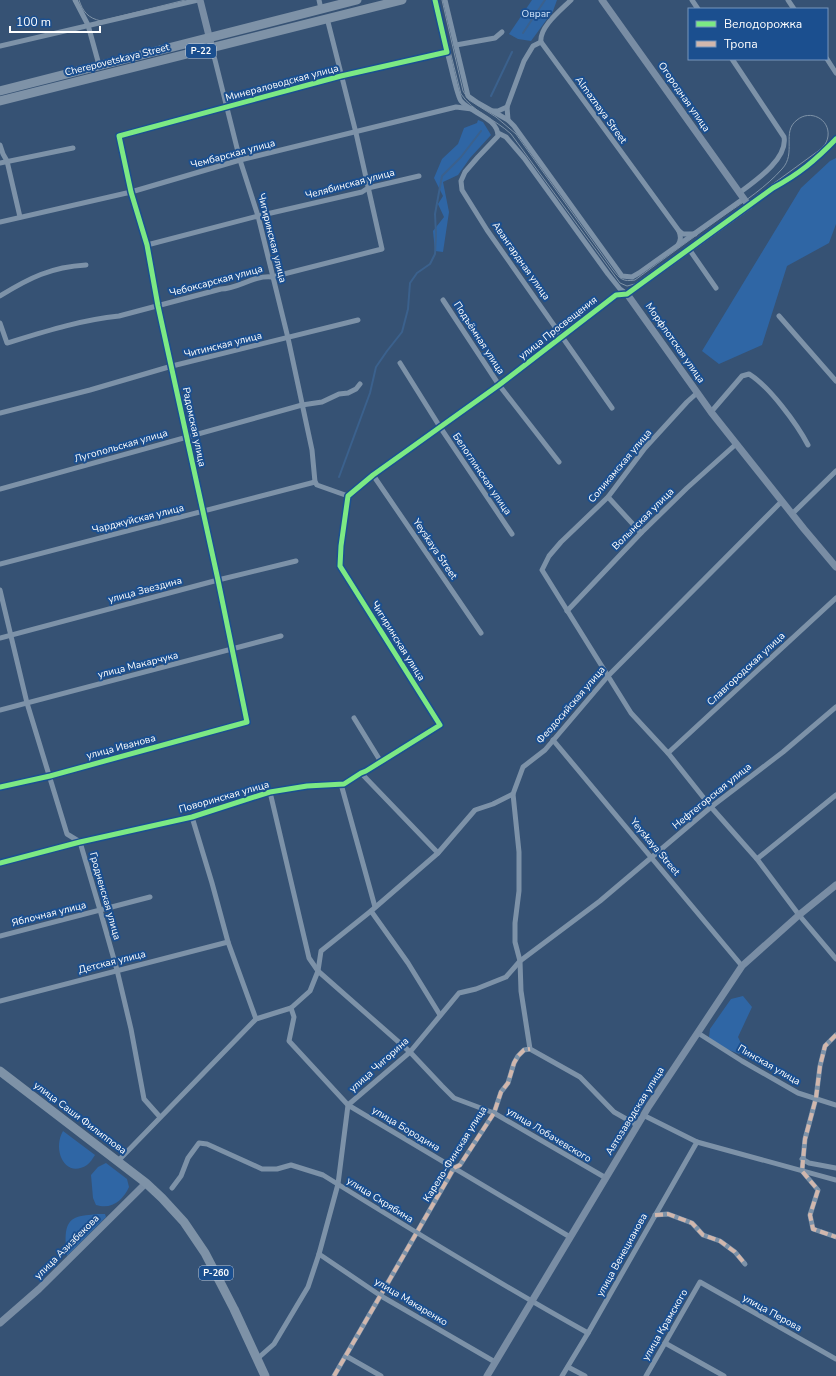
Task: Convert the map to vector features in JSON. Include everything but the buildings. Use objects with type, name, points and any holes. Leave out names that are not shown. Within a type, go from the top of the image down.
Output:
[{"type":"highway","name":"Cherepovetskaya Street","points":[[0,90],[209,38],[320,4],[357,0]]},
{"type":"highway","name":"Cherepovetskaya Street","points":[[0,101],[402,0]]},
{"type":"highway","name":"улица Саши Филиппова","points":[[0,1072],[146,1183]]},
{"type":"highway","name":"Р-260","points":[[146,1183],[184,1222],[205,1253],[234,1309],[265,1376]]},
{"type":"street","points":[[75,0],[88,25],[100,65]]},
{"type":"street","points":[[0,46],[199,0]]},
{"type":"street","name":"Чигиринская улица","points":[[199,0],[240,160],[258,216],[288,338],[312,450],[315,482]]},
{"type":"street","points":[[435,0],[460,100],[494,125],[498,132]]},
{"type":"street","points":[[445,0],[468,96],[508,120],[514,126],[622,276],[632,277],[695,234],[741,196],[767,171],[778,158],[785,145],[784,137],[733,60]]},
{"type":"street","points":[[508,120],[507,107],[529,51],[533,46],[541,42],[541,33],[571,0]]},
{"type":"street","name":"Огородная улица","points":[[602,0],[749,206]]},
{"type":"street","points":[[327,18],[356,132],[368,188]]},
{"type":"street","points":[[456,45],[495,38],[502,32]]},
{"type":"street","name":"Almaznaya Street","points":[[541,42],[679,231]]},
{"type":"street","name":"Минераловодская улица","points":[[119,136],[341,76],[447,50]]},
{"type":"street","points":[[827,60],[836,74]]},
{"type":"street","name":"Чембарская улица","points":[[0,222],[131,192],[240,160],[456,107],[472,109]]},
{"type":"street","points":[[491,110],[498,111],[507,107]]},
{"type":"street","name":"Морфлотская улица","points":[[498,132],[506,137],[524,158],[608,274],[620,289],[627,294],[711,412],[782,502],[836,567]]},
{"type":"street","name":"Авангардная улица","points":[[498,132],[498,136],[465,172],[461,181],[462,190],[487,230],[563,336],[612,408]]},
{"type":"street","name":"Радомская улица","points":[[119,136],[131,192],[147,245],[158,306],[233,650],[247,722]]},
{"type":"street","name":"улица Просвещения","points":[[348,496],[373,475],[499,385],[616,295],[627,294],[773,188],[794,176],[822,154],[836,139]]},
{"type":"street","points":[[0,145],[7,162],[20,217]]},
{"type":"street","points":[[0,163],[73,148]]},
{"type":"street","name":"Челябинская улица","points":[[147,245],[258,216],[362,192],[368,188],[419,176]]},
{"type":"street","name":"Чебоксарская улица","points":[[0,323],[7,343],[48,330],[102,318],[119,316],[229,289],[234,285],[265,276],[272,277],[382,248],[368,188]]},
{"type":"street","points":[[679,231],[683,234],[695,234]]},
{"type":"street","points":[[676,247],[681,241],[679,231]]},
{"type":"street","points":[[689,249],[716,288]]},
{"type":"street","points":[[0,296],[28,279],[70,266],[86,265]]},
{"type":"street","name":"Подъёмная улица","points":[[443,300],[499,385],[559,462]]},
{"type":"street","points":[[779,316],[836,381]]},
{"type":"street","name":"Читинская улица","points":[[0,414],[172,366],[358,320]]},
{"type":"street","name":"Белоглинская улица","points":[[400,363],[440,427],[512,534]]},
{"type":"street","points":[[711,412],[742,376],[749,374],[769,391],[802,433],[808,445]]},
{"type":"street","name":"Лугопольская улица","points":[[0,489],[302,405],[322,402],[339,394],[348,393],[356,389],[360,384]]},
{"type":"street","name":"Соликамская улица","points":[[567,611],[542,570],[549,556],[608,497],[645,448],[697,393]]},
{"type":"street","name":"Волынская улица","points":[[567,611],[641,533],[687,488],[736,444]]},
{"type":"street","points":[[792,514],[836,471]]},
{"type":"street","name":"Yeyskaya Street","points":[[373,475],[481,632]]},
{"type":"street","points":[[315,482],[316,485],[348,496]]},
{"type":"street","name":"Чарджуйская улица","points":[[0,564],[315,482]]},
{"type":"street","name":"Чигиринская улица","points":[[348,496],[341,546],[340,566],[440,725]]},
{"type":"street","points":[[608,497],[641,533]]},
{"type":"street","name":"Феодосийская улица","points":[[513,794],[523,766],[545,750],[608,676],[782,502]]},
{"type":"street","name":"улица Звездина","points":[[0,638],[218,580],[296,561]]},
{"type":"street","name":"Гродненская улица","points":[[0,590],[12,635],[17,666],[67,834],[80,842],[117,970],[131,1028],[144,1099],[160,1117]]},
{"type":"street","name":"Славгородская улица","points":[[668,753],[836,598]]},
{"type":"street","points":[[567,611],[630,713],[668,753],[711,807],[757,859],[799,915],[836,959]]},
{"type":"street","name":"улица Макарчука","points":[[0,710],[233,650],[281,636]]},
{"type":"street","name":"Нефтегорская улица","points":[[600,901],[711,807],[782,752],[836,707]]},
{"type":"street","points":[[354,718],[381,762]]},
{"type":"street","name":"улица Иванова","points":[[0,787],[50,776],[247,722]]},
{"type":"street","name":"Поворинская улица","points":[[0,863],[80,842],[192,817],[270,792],[307,786],[344,784],[440,725]]},
{"type":"street","name":"Yeyskaya Street","points":[[553,740],[742,966]]},
{"type":"street","points":[[361,773],[438,853]]},
{"type":"street","points":[[341,784],[373,909],[440,1015]]},
{"type":"street","name":"улица Лобачевского","points":[[270,792],[309,958],[318,971],[410,1052],[454,1098],[494,1113],[606,1178]]},
{"type":"street","points":[[118,1161],[256,1019],[290,1008],[310,991],[318,971],[321,951],[438,853],[475,810],[493,804],[513,794],[519,852],[519,891],[515,923],[516,942],[520,961],[521,991],[530,1048],[580,1077],[614,1112],[637,1125]]},
{"type":"street","points":[[757,859],[836,795]]},
{"type":"street","points":[[192,817],[228,942],[256,1019]]},
{"type":"street","name":"Автозаводская улица","points":[[487,1376],[637,1125],[742,966],[799,915],[836,885]]},
{"type":"street","name":"Яблочная улица","points":[[0,936],[150,897]]},
{"type":"street","name":"улица Чигорина","points":[[256,1359],[274,1344],[308,1287],[319,1254],[338,1184],[348,1105],[410,1052],[459,993],[476,990],[506,978],[520,961],[600,901]]},
{"type":"street","name":"Детская улица","points":[[0,1001],[228,942]]},
{"type":"street","name":"улица Бородина","points":[[290,1008],[294,1017],[289,1041],[348,1105],[570,1237]]},
{"type":"street","name":"Пинская улица","points":[[698,1033],[742,1061],[798,1093],[836,1105]]},
{"type":"street","points":[[836,1035],[825,1046],[820,1066],[816,1098],[805,1139],[802,1159],[802,1171],[818,1190],[810,1215],[813,1230],[836,1237]]},
{"type":"street","name":"Карело-Финская улица","points":[[334,1376],[454,1168],[460,1165],[494,1113],[495,1106],[501,1092],[508,1082],[514,1063],[518,1056],[524,1050],[530,1048]]},
{"type":"street","points":[[643,1116],[696,1142],[836,1180]]},
{"type":"street","name":"улица Венецианова","points":[[562,1376],[696,1142]]},
{"type":"street","name":"улица Скрябина","points":[[172,1188],[181,1176],[188,1158],[199,1143],[207,1144],[262,1169],[277,1169],[291,1165],[323,1175],[531,1301],[588,1333]]},
{"type":"street","points":[[802,1159],[809,1163],[836,1168]]},
{"type":"street","name":"улица Азизбекова","points":[[0,1323],[39,1289],[146,1183]]},
{"type":"street","points":[[655,1215],[668,1214],[692,1223],[703,1235],[720,1241],[735,1252],[745,1264]]},
{"type":"street","name":"улица Макаренко","points":[[319,1254],[381,1296],[495,1362]]},
{"type":"street","name":"улица Крамского","points":[[646,1376],[700,1282]]},
{"type":"street","name":"улица Перова","points":[[700,1282],[836,1359]]},
{"type":"street","points":[[665,1343],[724,1376]]},
{"type":"street","points":[[346,1356],[381,1376]]},
{"type":"street","points":[[568,1367],[585,1376]]},
{"type":"green space","name":"Овраг","points":[[532,0],[557,0],[553,11],[531,41],[518,39],[509,34]]},
{"type":"green space","points":[[478,120],[483,122],[491,135],[470,158],[458,175],[443,182],[449,212],[443,252],[435,251],[433,231],[444,217],[438,204],[443,196],[434,178],[442,159],[458,144],[464,128],[477,123]]},
{"type":"green space","points":[[836,158],[836,224],[829,243],[787,266],[762,345],[719,364],[702,351],[801,188],[830,161]]},
{"type":"green space","points":[[743,996],[752,1007],[738,1037],[744,1049],[739,1054],[714,1044],[709,1037],[710,1029],[731,999]]},
{"type":"green space","points":[[63,1131],[95,1155],[87,1165],[79,1168],[72,1168],[63,1160],[60,1154],[59,1146]]},
{"type":"green space","points":[[106,1163],[127,1179],[129,1187],[124,1196],[116,1203],[102,1206],[96,1205],[93,1198],[91,1175],[98,1167]]},
{"type":"green space","points":[[105,1214],[106,1217],[67,1256],[66,1229],[68,1225],[75,1218],[80,1216]]},
{"type":"waterway","points":[[523,33],[545,0]]},
{"type":"waterway","points":[[491,96],[512,52]]},
{"type":"waterway","points":[[339,477],[370,393],[376,367],[402,332],[408,309],[410,283],[417,273],[430,264],[435,254],[435,214],[442,176],[461,157],[481,131]]},
{"type":"tram line","points":[[79,0],[82,8],[89,16],[101,21],[185,0]]},
{"type":"tram line","points":[[437,0],[461,94],[478,111],[511,134],[620,283],[627,286],[635,284],[817,152],[826,142],[828,130],[822,121],[808,115],[797,120],[792,125],[790,130],[789,150],[786,163],[769,182],[748,199],[635,280],[627,281],[620,278],[613,270],[516,134],[496,117],[469,100],[463,91],[442,0]]},
{"type":"marked path","points":[[836,1035],[825,1046],[820,1066],[816,1098],[805,1139],[802,1171],[818,1190],[810,1215],[813,1229],[836,1237]]},
{"type":"marked path","points":[[334,1376],[454,1168],[460,1165],[494,1113],[501,1092],[508,1083],[514,1063],[518,1056],[524,1050],[530,1049]]},
{"type":"marked path","points":[[655,1215],[668,1214],[692,1223],[703,1235],[720,1241],[735,1252],[745,1264]]},
{"type":"cycle path","points":[[0,787],[50,776],[247,722],[218,580],[158,306],[147,245],[131,192],[119,136],[341,76],[447,52],[435,0]]},
{"type":"cycle path","points":[[0,863],[80,842],[192,817],[270,792],[307,786],[344,784],[440,725],[340,566],[341,546],[348,496],[373,475],[499,385],[616,295],[627,294],[773,188],[799,172],[821,154],[836,139]]}]
